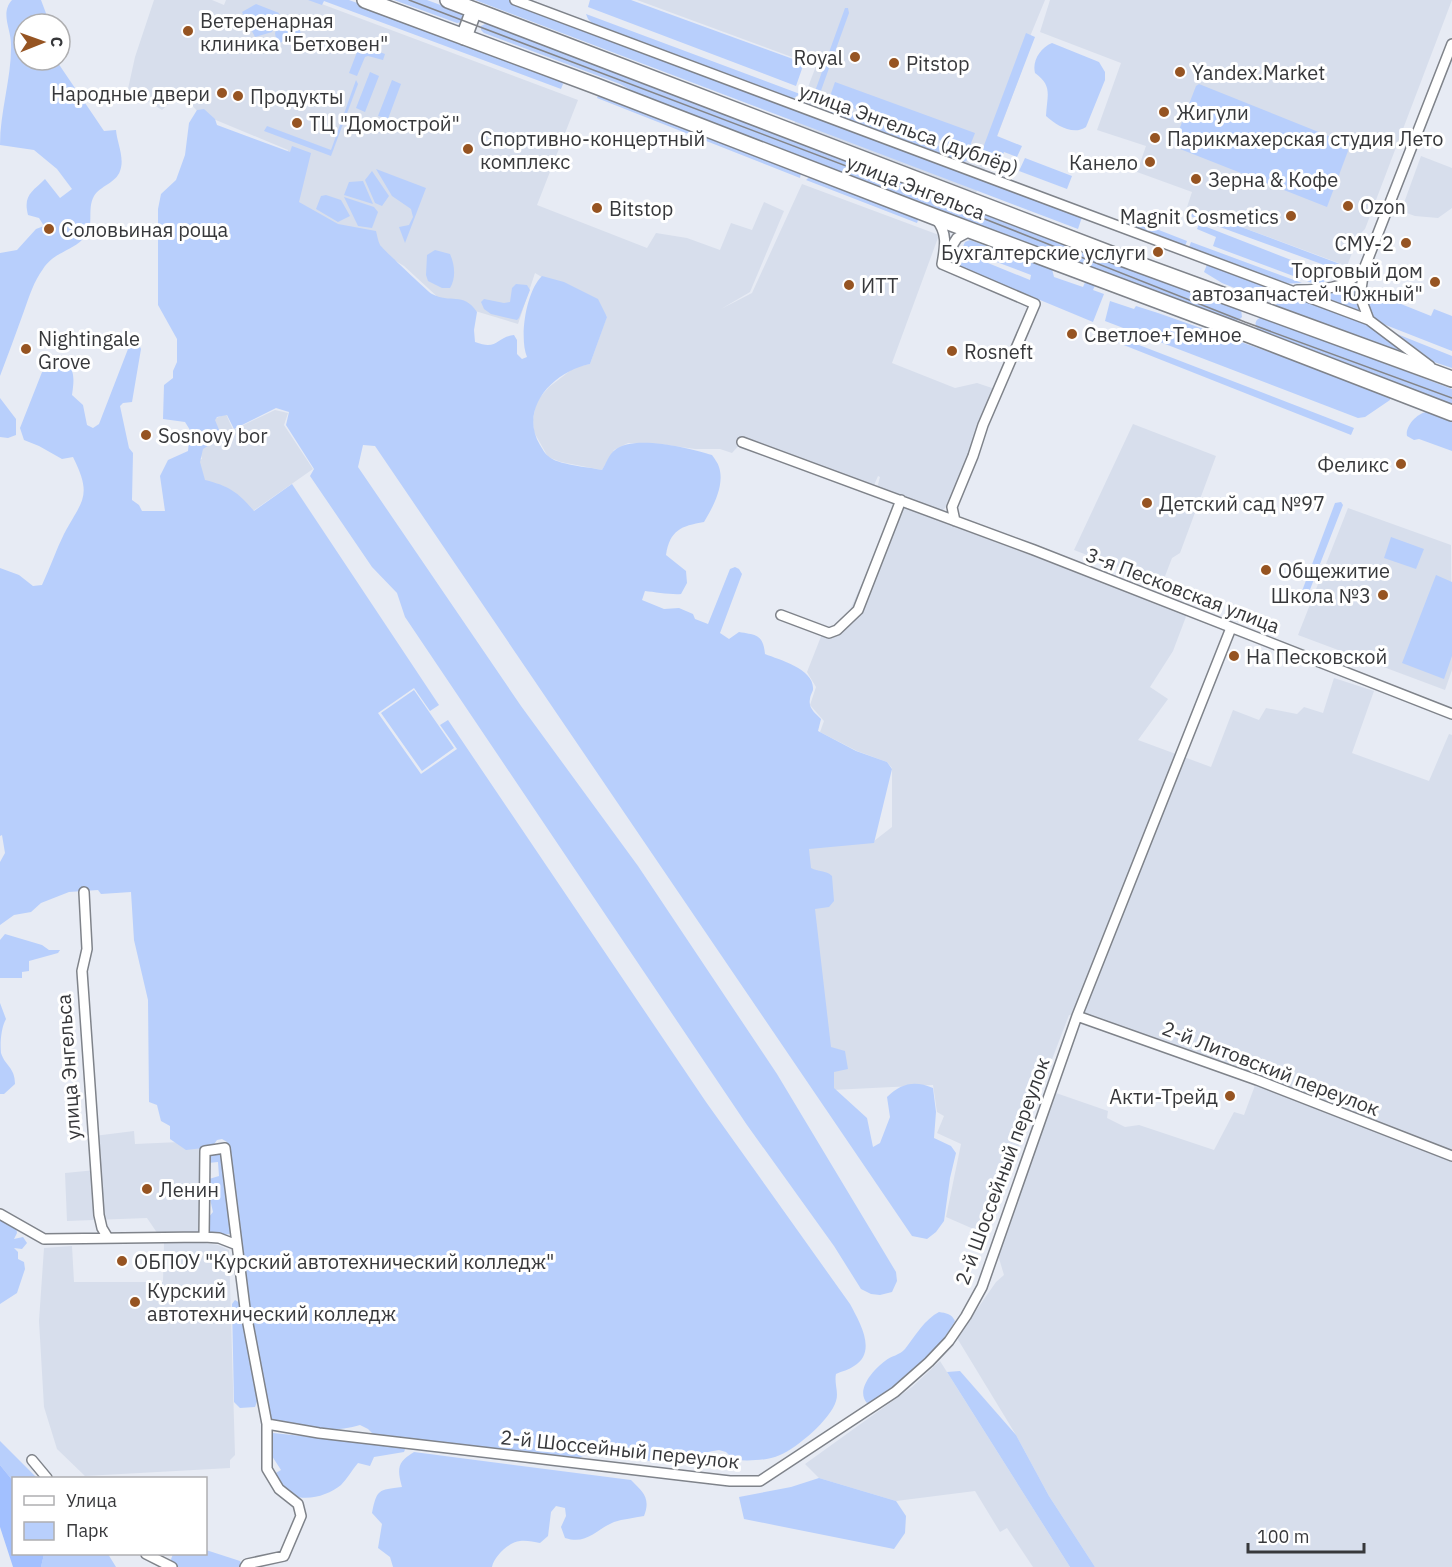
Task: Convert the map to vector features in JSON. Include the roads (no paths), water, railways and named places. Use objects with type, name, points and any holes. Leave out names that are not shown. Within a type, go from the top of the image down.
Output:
[{"type":"main road","name":"улица Энгельса","points":[[364,0],[596,86],[1452,413]]},
{"type":"main road","name":"улица Энгельса","points":[[448,0],[1252,306],[1447,377]]},
{"type":"main road","points":[[464,37],[474,10]]},
{"type":"main road","points":[[1242,332],[1252,306]]},
{"type":"street","name":"улица Энгельса (дублёр)","points":[[515,0],[1369,320],[1447,377]]},
{"type":"street","points":[[1369,320],[1360,296],[1364,269],[1452,44]]},
{"type":"street","points":[[935,217],[945,232],[946,238],[942,264]]},
{"type":"street","points":[[942,264],[951,244],[964,233],[972,231]]},
{"type":"street","points":[[942,264],[1035,304],[983,425],[974,456],[952,507],[955,521]]},
{"type":"street","points":[[1291,291],[1323,289],[1342,284],[1356,277],[1364,269]]},
{"type":"street","name":"3-я Песковская улица","points":[[742,442],[901,500],[1452,714]]},
{"type":"street","points":[[781,615],[829,633],[837,630],[858,610],[901,500]]},
{"type":"street","name":"2-й Шоссейный переулок","points":[[267,1424],[298,1430],[707,1479],[760,1481],[895,1392],[930,1362],[949,1341],[982,1287],[1077,1016],[1231,628]]},
{"type":"street","name":"улица Энгельса","points":[[84,892],[87,949],[82,971],[99,1215],[102,1228],[108,1238]]},
{"type":"street","name":"2-й Литовский переулок","points":[[1077,1016],[1265,1083],[1452,1156]]},
{"type":"street","points":[[204,1237],[205,1151],[225,1148],[245,1308],[267,1424],[267,1469],[279,1489],[298,1504],[301,1516],[284,1556],[247,1564],[245,1567]]},
{"type":"street","points":[[0,1214],[44,1239],[204,1237],[219,1238],[237,1245]]},
{"type":"street","points":[[32,1460],[45,1477]]},
{"type":"street","points":[[148,1555],[172,1567]]},
{"type":"tram line","points":[[409,0],[962,210],[1245,322],[1452,398]]},
{"type":"place","name":"Ветеренарная клиника \"Бетховен\"","points":[[188,31]]},
{"type":"place","name":"Royal","points":[[855,57]]},
{"type":"place","name":"Pitstop","points":[[894,63]]},
{"type":"place","name":"Yandex.Market","points":[[1180,72]]},
{"type":"place","name":"Народные двери","points":[[222,93]]},
{"type":"place","name":"Продукты","points":[[238,96]]},
{"type":"place","name":"Жигули","points":[[1164,112]]},
{"type":"place","name":"ТЦ \"Домострой\"","points":[[297,123]]},
{"type":"place","name":"Парикмаxерская студия Лето","points":[[1155,138]]},
{"type":"place","name":"Спортивно-концертный комплекс","points":[[468,149]]},
{"type":"place","name":"Канело","points":[[1150,162]]},
{"type":"place","name":"Зерна & Кофе","points":[[1196,179]]},
{"type":"place","name":"Ozon","points":[[1348,206]]},
{"type":"place","name":"Bitstop","points":[[597,208]]},
{"type":"place","name":"Magnit Cosmetics","points":[[1291,216]]},
{"type":"place","name":"Соловьиная роща","points":[[49,229]]},
{"type":"place","name":"СМУ-2","points":[[1406,243]]},
{"type":"place","name":"Бухгалтерские услуги","points":[[1158,252]]},
{"type":"place","name":"Торговый дом автозапчастей \"Южный\"","points":[[1435,282]]},
{"type":"place","name":"ИТТ","points":[[849,285]]},
{"type":"place","name":"Светлое+Темное","points":[[1072,334]]},
{"type":"place","name":"Nightingale Grove","points":[[26,349]]},
{"type":"place","name":"Rosneft","points":[[952,351]]},
{"type":"place","name":"Sosnovy bor","points":[[146,435]]},
{"type":"place","name":"Феликс","points":[[1401,464]]},
{"type":"place","name":"Детский сад №97","points":[[1147,503]]},
{"type":"place","name":"Общежитие","points":[[1266,570]]},
{"type":"place","name":"Школа №3","points":[[1383,595]]},
{"type":"place","name":"На Песковской","points":[[1234,656]]},
{"type":"place","name":"Акти-Трейд","points":[[1230,1096]]},
{"type":"place","name":"Ленин","points":[[147,1189]]},
{"type":"place","name":"ОБПОУ \"Курский автотехнический колледж\"","points":[[122,1261]]},
{"type":"place","name":"Курский автотехнический колледж","points":[[135,1302]]}]
